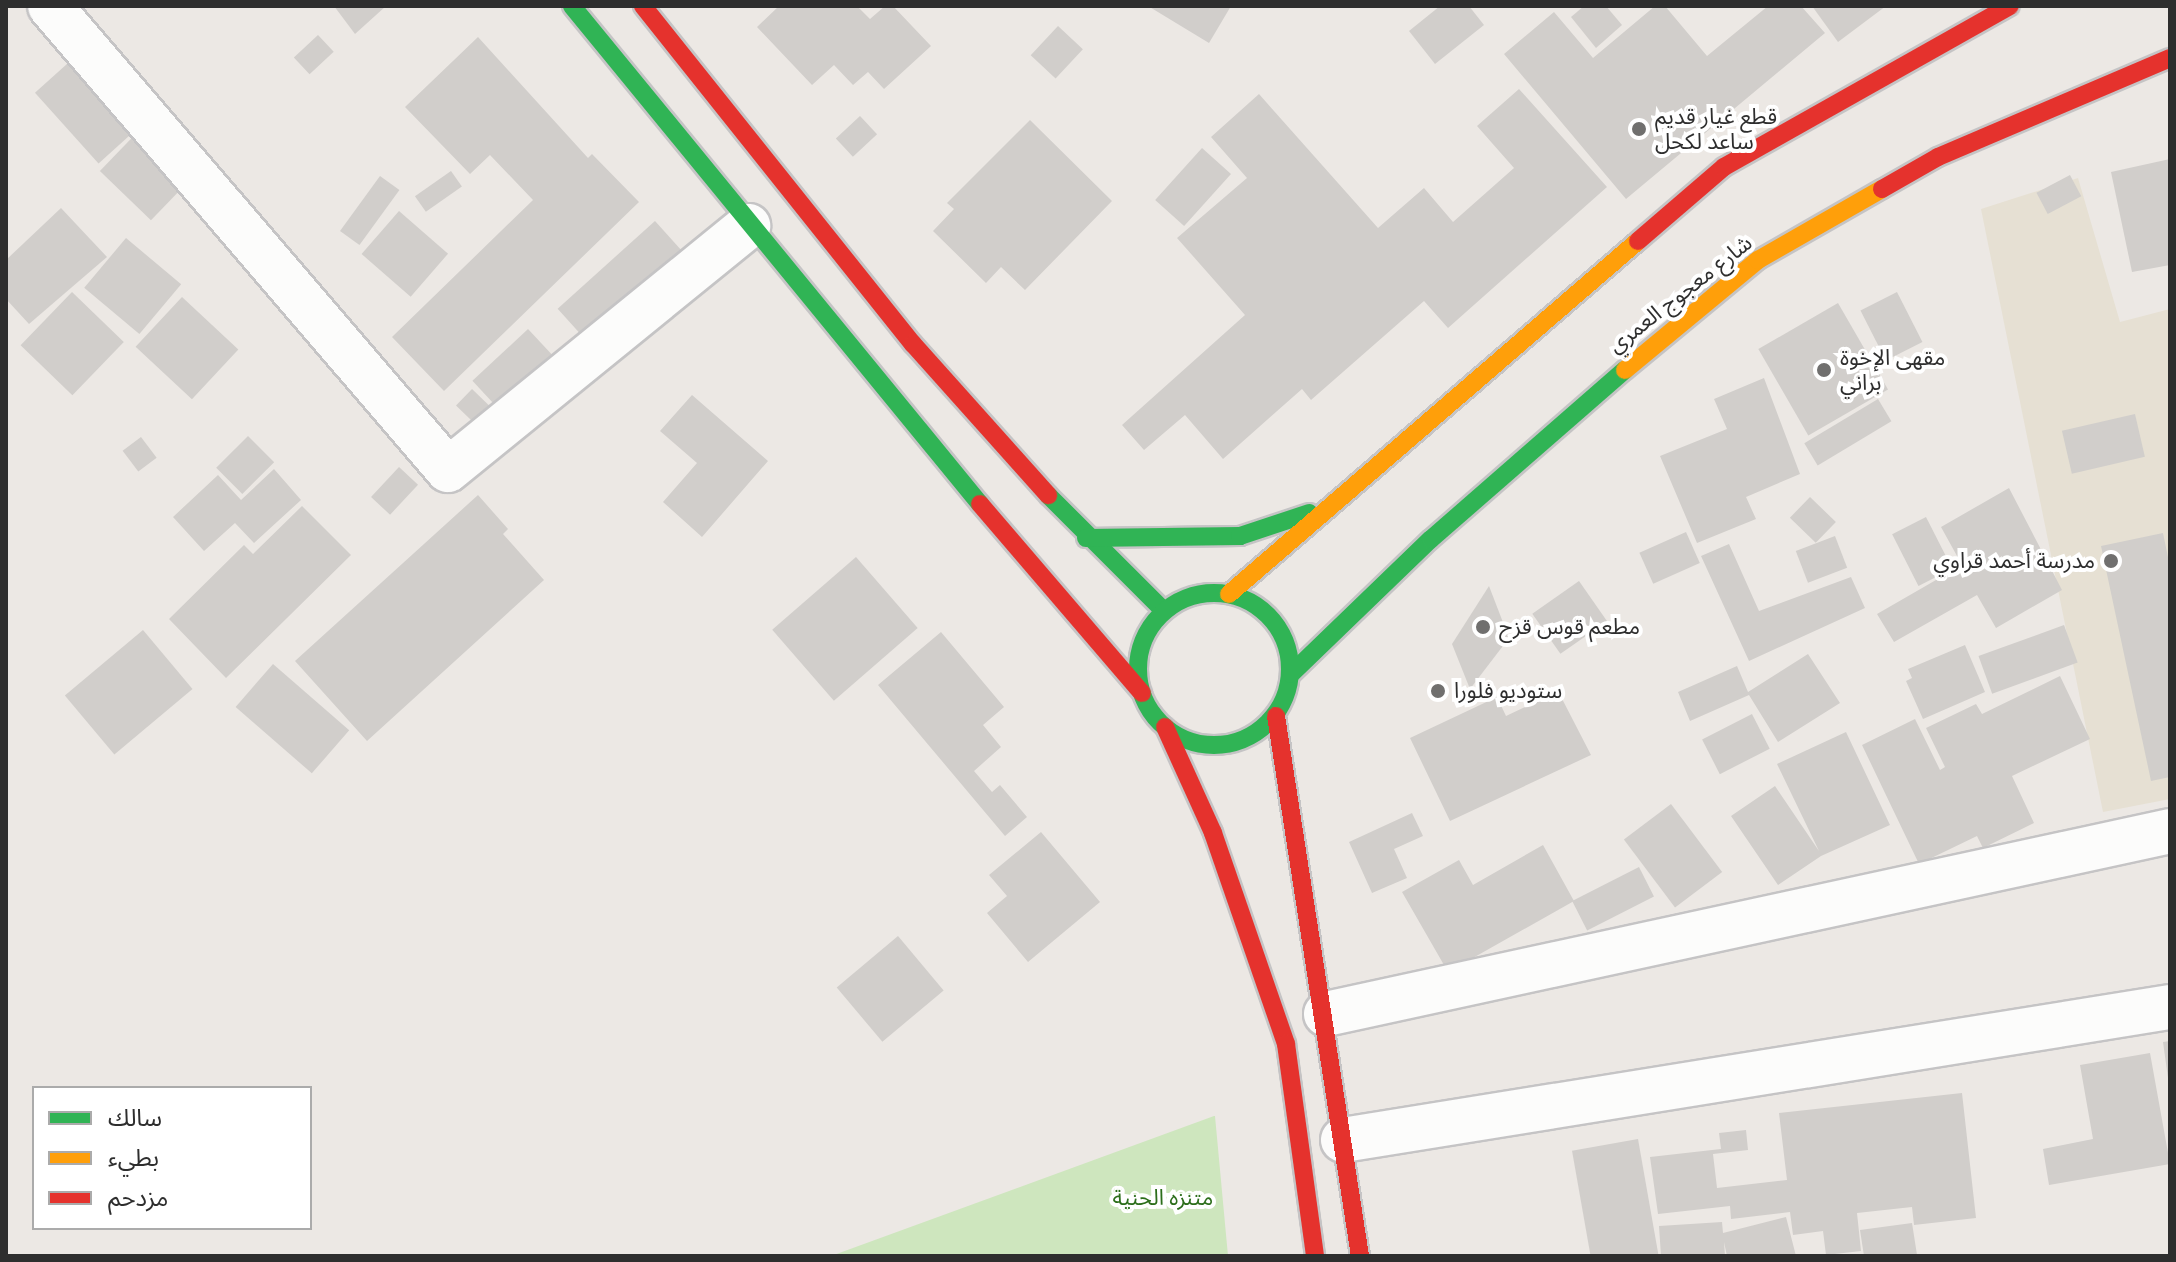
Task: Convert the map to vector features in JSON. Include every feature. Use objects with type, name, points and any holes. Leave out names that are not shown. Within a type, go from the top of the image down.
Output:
[{"type":"main road","points":[[572,6],[748,226],[1142,693],[1165,727],[1213,833],[1286,1044],[1315,1256]]},
{"type":"main road","points":[[643,6],[913,344],[1086,538],[1164,611]]},
{"type":"main road","points":[[1229,594],[1326,507],[1724,167],[2010,6]]},
{"type":"main road","name":"شارع معجوج العمري","points":[[1291,674],[1442,529],[1601,389],[1758,260],[1938,157],[2170,58]]},
{"type":"main road","points":[[1086,538],[1240,536],[1326,507]]},
{"type":"main road","points":[[1142,693],[1141,649],[1164,611],[1206,593],[1229,594],[1267,614],[1281,631],[1291,674],[1276,716],[1305,927],[1326,1014],[1360,1256]]},
{"type":"main road","points":[[1165,727],[1210,746],[1246,738],[1276,716]]},
{"type":"street","points":[[50,6],[448,470],[748,226]]},
{"type":"street","points":[[1326,1014],[2170,831]]},
{"type":"street","points":[[1343,1140],[2170,1007]]},
{"type":"shaded area","name":"مدرسة أحمد قراوي","points":[[2078,178],[2120,322],[2170,309],[2170,799],[2103,812],[1981,209]]},
{"type":"green space","name":"متنزه الحنية","points":[[1214,1116],[1228,1256],[831,1256]]},
{"type":"building","points":[[334,6],[386,6],[355,34]]},
{"type":"building","points":[[779,6],[857,6],[870,19],[885,6],[893,6],[931,46],[884,89],[868,72],[853,85],[834,65],[812,85],[757,27]]},
{"type":"building","points":[[1148,6],[1231,6],[1209,43]]},
{"type":"building","points":[[1440,6],[1469,6],[1484,25],[1435,64],[1409,31]]},
{"type":"building","points":[[1584,6],[1606,6],[1622,25],[1596,48],[1571,17]]},
{"type":"building","name":"قطع غيار قديم ساعد لكحل","points":[[1655,6],[1665,6],[1707,56],[1768,6],[1801,6],[1825,33],[1626,199],[1504,54],[1554,12],[1593,58]]},
{"type":"building","points":[[1812,6],[1886,6],[1838,42]]},
{"type":"building","points":[[1058,26],[1083,49],[1056,78],[1031,55]]},
{"type":"building","points":[[318,35],[334,52],[310,74],[294,58]]},
{"type":"building","points":[[478,37],[588,158],[592,154],[639,202],[444,391],[392,337],[533,200],[490,155],[470,174],[405,107]]},
{"type":"building","points":[[87,46],[151,117],[99,163],[35,93]]},
{"type":"building","points":[[1519,89],[1607,187],[1448,328],[1424,301],[1311,400],[1302,389],[1223,459],[1185,415],[1144,450],[1122,425],[1245,315],[1177,238],[1247,178],[1211,137],[1259,94],[1378,228],[1424,188],[1453,222],[1514,168],[1477,126]]},
{"type":"building","points":[[860,116],[877,134],[853,157],[836,139]]},
{"type":"building","points":[[152,117],[203,166],[151,220],[100,171]]},
{"type":"building","points":[[1030,120],[1112,201],[1025,290],[1001,267],[986,283],[933,231],[954,209],[947,203]]},
{"type":"building","points":[[1202,148],[1231,174],[1184,226],[1155,200]]},
{"type":"building","points":[[2170,159],[2170,265],[2132,272],[2111,172]]},
{"type":"building","points":[[451,171],[462,187],[426,212],[415,196]]},
{"type":"building","points":[[2070,175],[2081,196],[2048,214],[2036,193]]},
{"type":"building","points":[[380,176],[399,190],[359,245],[340,231]]},
{"type":"building","points":[[61,208],[107,257],[29,324],[6,299],[6,260]]},
{"type":"building","points":[[399,211],[448,254],[411,297],[362,254]]},
{"type":"building","points":[[655,221],[692,262],[594,350],[558,309]]},
{"type":"building","points":[[126,238],[181,284],[139,334],[84,288]]},
{"type":"building","points":[[72,292],[124,342],[72,395],[21,345]]},
{"type":"building","points":[[1897,292],[1922,342],[1886,361],[1860,311]]},
{"type":"building","points":[[182,297],[238,350],[192,399],[136,347]]},
{"type":"building","name":"مقهى الإخوة براني","points":[[1838,303],[1888,390],[1808,436],[1758,349]]},
{"type":"building","points":[[528,329],[570,374],[515,426],[472,381]]},
{"type":"building","points":[[1764,378],[1800,474],[1746,497],[1756,519],[1697,543],[1660,456],[1727,429],[1714,399]]},
{"type":"building","points":[[472,389],[505,421],[489,437],[456,406]]},
{"type":"building","points":[[692,395],[768,461],[702,537],[663,502],[697,463],[660,431]]},
{"type":"building","points":[[1878,399],[1891,421],[1818,466],[1804,443]]},
{"type":"building","points":[[2135,414],[2145,457],[2072,474],[2062,431]]},
{"type":"building","points":[[248,436],[274,462],[242,494],[216,468]]},
{"type":"building","points":[[141,437],[157,458],[138,472],[123,451]]},
{"type":"building","points":[[399,467],[418,485],[390,515],[371,497]]},
{"type":"building","points":[[274,469],[301,500],[254,543],[235,523],[204,551],[173,517],[218,475],[241,500]]},
{"type":"building","points":[[2009,488],[2062,590],[1996,628],[1977,595],[1894,642],[1877,614],[1962,565],[1941,527]]},
{"type":"building","points":[[478,495],[508,529],[503,534],[544,580],[367,741],[295,661]]},
{"type":"building","points":[[1810,497],[1836,522],[1816,543],[1790,518]]},
{"type":"building","points":[[302,506],[351,555],[226,678],[169,619],[244,545],[253,554]]},
{"type":"building","points":[[1926,517],[1952,569],[1918,586],[1892,534]]},
{"type":"building","points":[[1686,532],[1700,563],[1653,584],[1639,553]]},
{"type":"building","points":[[2163,533],[2170,567],[2170,777],[2151,781],[2101,546]]},
{"type":"building","points":[[1835,536],[1847,568],[1808,583],[1796,551]]},
{"type":"building","points":[[1729,544],[1759,611],[1851,577],[1865,608],[1749,661],[1701,556]]},
{"type":"building","points":[[856,557],[918,628],[834,701],[772,630]]},
{"type":"building","points":[[1579,581],[1607,621],[1560,654],[1532,614]]},
{"type":"building","name":"مطعم قوس قزح","points":[[1489,586],[1509,638],[1470,689],[1452,644]]},
{"type":"building","points":[[2064,625],[2078,663],[1992,694],[1978,656]]},
{"type":"building","points":[[143,630],[192,689],[114,755],[65,696]]},
{"type":"building","points":[[941,632],[1004,707],[983,725],[1001,747],[974,771],[992,792],[1000,785],[1027,817],[1005,836],[878,685]]},
{"type":"building","points":[[1965,645],[1985,692],[1923,719],[1906,681],[1912,678],[1908,669]]},
{"type":"building","points":[[1808,654],[1840,703],[1778,742],[1749,695],[1690,721],[1678,692],[1737,666],[1748,692]]},
{"type":"building","points":[[273,664],[349,730],[312,773],[236,707]]},
{"type":"building","points":[[2060,676],[2090,739],[2012,776],[2034,823],[1983,848],[1977,836],[1919,864],[1862,745],[1915,719],[1940,770],[1945,767],[1926,728],[1976,704],[1982,714]]},
{"type":"building","points":[[1558,691],[1591,755],[1450,821],[1410,738],[1497,697],[1506,716]]},
{"type":"building","points":[[1752,714],[1770,749],[1720,774],[1702,739]]},
{"type":"building","points":[[1846,732],[1890,825],[1821,856],[1778,885],[1731,816],[1775,786],[1819,851],[1777,764]]},
{"type":"building","points":[[1671,804],[1722,872],[1675,907],[1624,840]]},
{"type":"building","points":[[1412,813],[1423,836],[1394,849],[1407,878],[1372,893],[1349,842]]},
{"type":"building","points":[[1041,832],[1100,902],[1028,962],[987,913],[1007,896],[989,875]]},
{"type":"building","points":[[1543,845],[1574,901],[1448,972],[1402,892],[1459,860],[1473,885]]},
{"type":"building","points":[[1639,867],[1654,896],[1587,930],[1572,901]]},
{"type":"building","points":[[898,936],[944,990],[882,1042],[837,987]]},
{"type":"building","points":[[2170,1041],[2170,1078],[2168,1078],[2163,1042]]},
{"type":"building","points":[[2150,1053],[2170,1164],[2049,1185],[2043,1149],[2093,1139],[2080,1065]]},
{"type":"building","points":[[1962,1093],[1976,1218],[1914,1225],[1912,1207],[1857,1213],[1861,1251],[1826,1255],[1823,1231],[1793,1235],[1790,1212],[1731,1219],[1730,1206],[1658,1214],[1650,1157],[1721,1149],[1719,1133],[1746,1130],[1748,1150],[1713,1154],[1717,1188],[1787,1180],[1779,1113]]},
{"type":"building","points":[[1638,1139],[1659,1256],[1591,1256],[1572,1151]]},
{"type":"building","points":[[1786,1217],[1796,1256],[1727,1256],[1724,1242],[1725,1256],[1661,1256],[1659,1226],[1722,1222],[1723,1233]]},
{"type":"building","points":[[1912,1223],[1917,1255],[1864,1256],[1860,1230]]},
{"type":"traffic: fast","points":[[572,6],[980,504]]},
{"type":"traffic: fast","points":[[1291,674],[1431,539],[1625,370]]},
{"type":"traffic: fast","points":[[1048,495],[1164,611]]},
{"type":"traffic: fast","points":[[1086,538],[1240,536],[1309,513]]},
{"type":"traffic: fast","points":[[1214,593],[1243,599],[1268,615],[1284,640],[1290,669],[1284,698],[1268,723],[1243,739],[1214,745],[1185,739],[1160,723],[1144,698],[1138,669],[1144,640],[1160,615],[1185,599],[1214,593]]},
{"type":"traffic: slow","points":[[1625,370],[1758,260],[1882,189]]},
{"type":"traffic: slow","points":[[1229,594],[1638,241]]},
{"type":"traffic: jam","points":[[643,6],[913,344],[1048,495]]},
{"type":"traffic: jam","points":[[1638,241],[1724,167],[2010,6]]},
{"type":"traffic: jam","points":[[1882,189],[1938,157],[2170,58]]},
{"type":"traffic: jam","points":[[980,504],[1142,693]]},
{"type":"traffic: jam","points":[[1276,716],[1360,1256]]},
{"type":"traffic: jam","points":[[1165,727],[1213,833],[1286,1044],[1315,1256]]},
{"type":"place","name":"قطع غيار قديم ساعد لكحل","points":[[1639,129]]},
{"type":"place","name":"مقهى الإخوة براني","points":[[1824,370]]},
{"type":"place","name":"مدرسة أحمد قراوي","points":[[2111,561]]},
{"type":"place","name":"مطعم قوس قزح","points":[[1483,627]]},
{"type":"place","name":"ستوديو فلورا","points":[[1438,691]]}]
